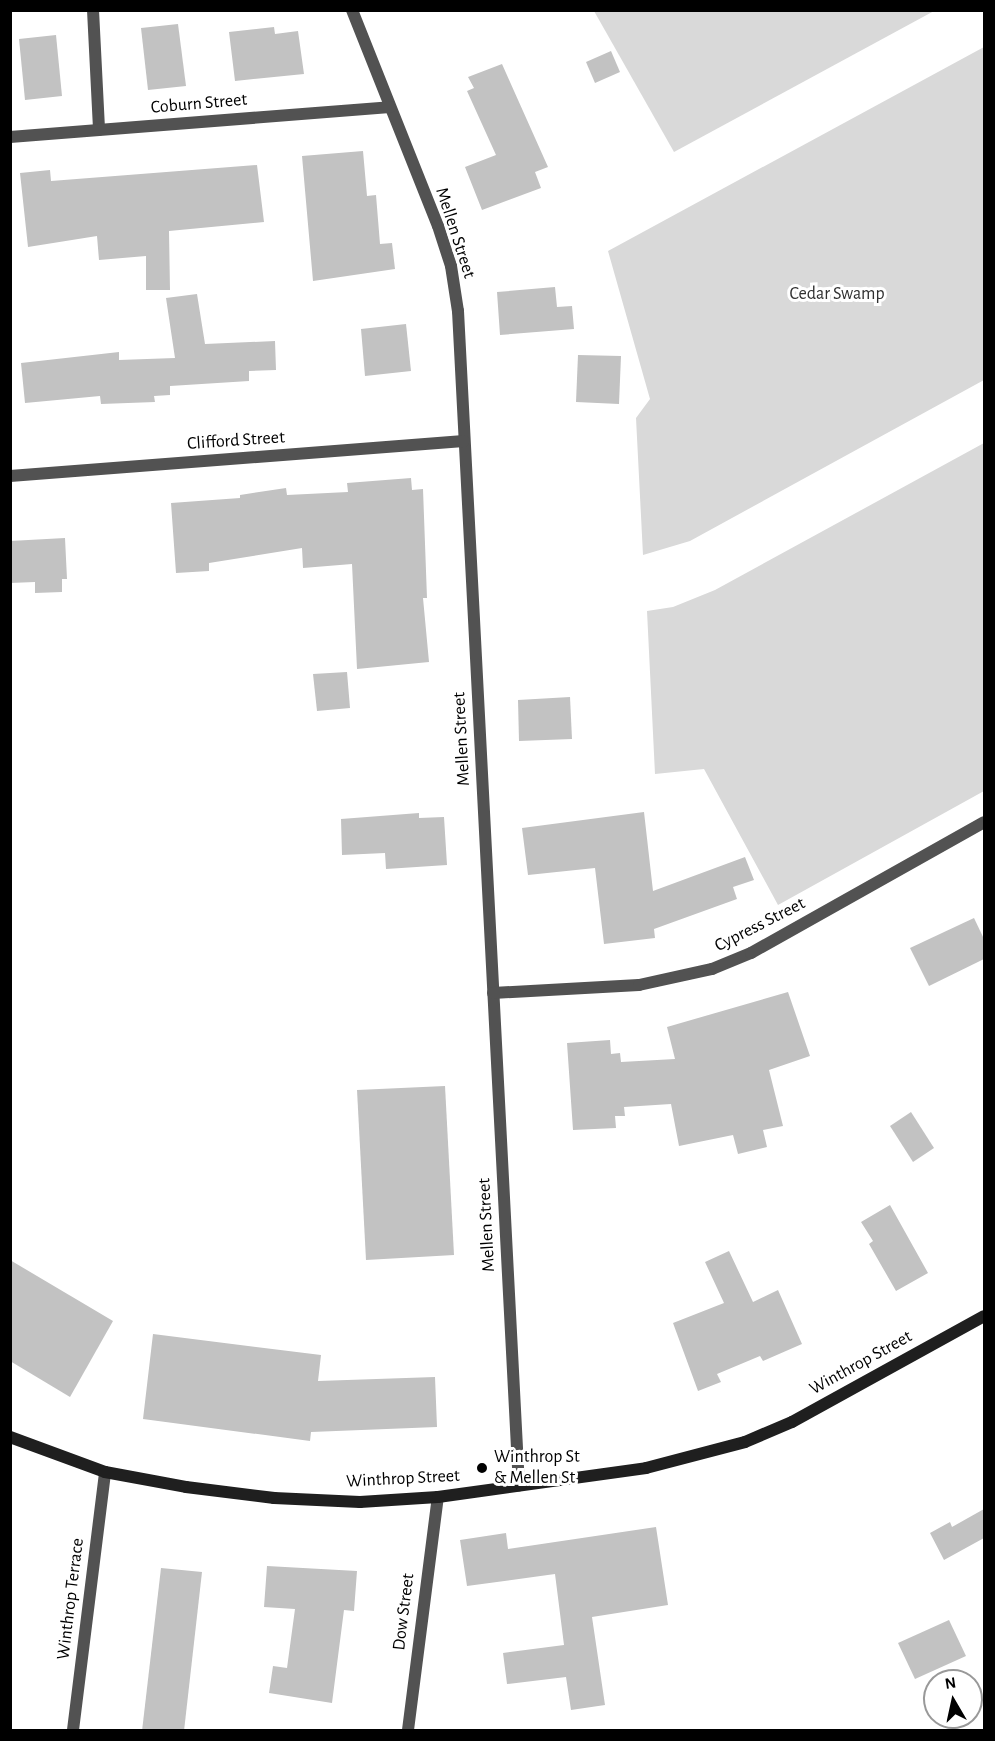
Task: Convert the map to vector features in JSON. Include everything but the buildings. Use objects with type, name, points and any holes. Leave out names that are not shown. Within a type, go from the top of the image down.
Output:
[{"type":"street","points":[[93,10],[99,130]]},
{"type":"street","name":"Mellen Street","points":[[352,10],[451,266],[458,311],[519,1485]]},
{"type":"street","name":"Coburn Street","points":[[10,137],[390,107]]},
{"type":"street","name":"Clifford Street","points":[[10,476],[464,441]]},
{"type":"street","name":"Cypress Street","points":[[493,993],[639,985],[712,969],[751,953],[984,822]]},
{"type":"street","name":"Winthrop Street","points":[[10,1437],[105,1472],[274,1498],[360,1502],[438,1497],[646,1468],[745,1442],[792,1422],[984,1316]]},
{"type":"street","name":"Winthrop Terrace","points":[[73,1731],[105,1472]]},
{"type":"street","name":"Dow Street","points":[[408,1731],[438,1497]]},
{"type":"green space","points":[[594,11],[934,11],[674,152]]},
{"type":"green space","name":"Cedar Swamp","points":[[984,47],[984,380],[690,541],[643,555],[636,418],[650,399],[608,251]]},
{"type":"green space","points":[[984,443],[984,791],[778,905],[704,769],[655,774],[647,611],[673,607],[715,590]]},
{"type":"place","name":"Winthrop St & Mellen St","points":[[482,1468]]}]
